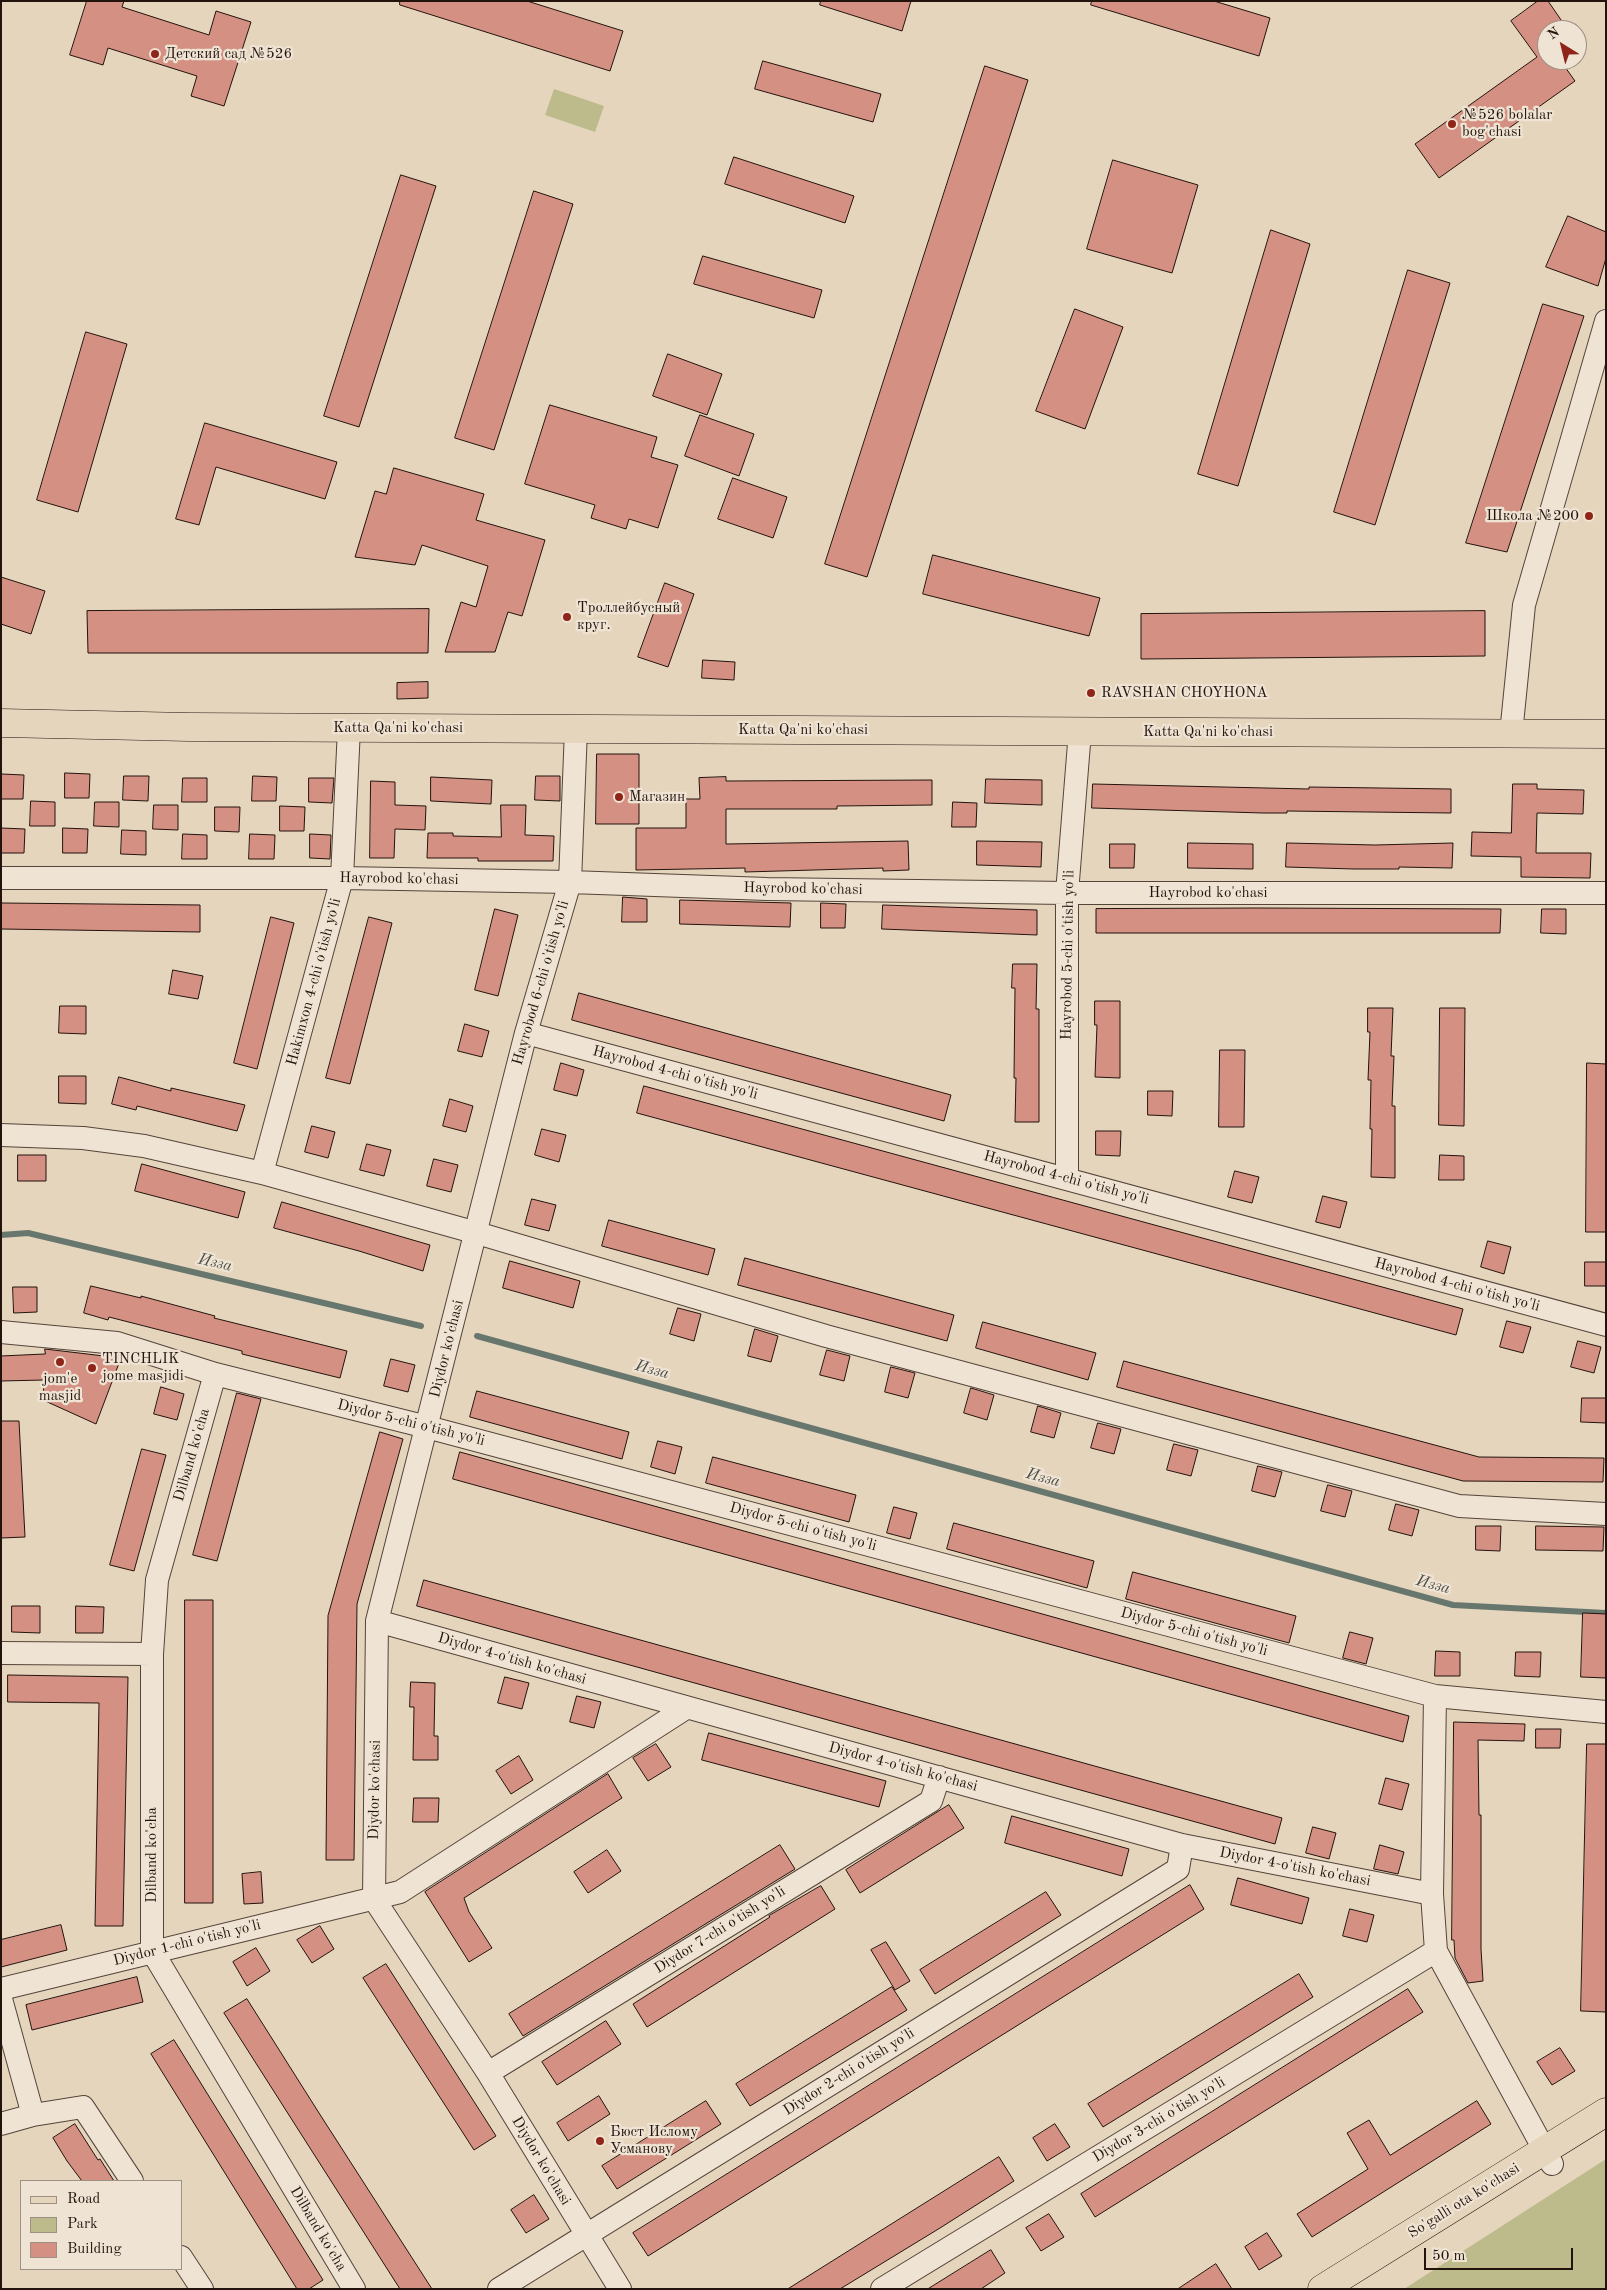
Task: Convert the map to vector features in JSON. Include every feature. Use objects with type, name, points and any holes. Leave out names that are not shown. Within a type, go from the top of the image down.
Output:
[{"type":"main road","name":"Katta Qa'ni ko'chasi","points":[[1,723],[92,726],[349,728],[1606,734]]},
{"type":"main road","name":"So'galli ota ko'chasi","points":[[1352,2289],[1548,2158],[1606,2112]]},
{"type":"main road","name":"So'galli ota ko'chasi","points":[[1322,2289],[1548,2158],[1606,2130]]},
{"type":"street","points":[[1511,734],[1524,605],[1606,321]]},
{"type":"street","name":"Hakimxon 4-chi o'tish yo'li","points":[[262,1173],[342,878],[349,728]]},
{"type":"street","name":"Hayrobod 6-chi o'tish yo'li","points":[[476,1233],[526,1033],[570,882],[576,729]]},
{"type":"street","name":"Hayrobod 5-chi o'tish yo'li","points":[[1068,1179],[1067,893],[1080,731]]},
{"type":"street","name":"Hayrobod ko'chasi","points":[[1,878],[342,878],[570,882],[767,889],[1067,893],[1606,893]]},
{"type":"street","name":"Hayrobod 4-chi o'tish yo'li","points":[[526,1033],[1606,1326]]},
{"type":"street","points":[[1,1135],[82,1138],[144,1146],[262,1173],[476,1233],[826,1336],[1459,1506],[1606,1514]]},
{"type":"street","name":"Diydor ko'chasi","points":[[476,1233],[378,1622],[374,1899],[488,2073],[620,2289]]},
{"type":"street","name":"Diydor 5-chi o'tish yo'li","points":[[1,1332],[117,1343],[215,1374],[427,1427],[1435,1696],[1606,1712]]},
{"type":"street","name":"Dilband ko'cha","points":[[215,1374],[157,1580],[152,1654],[152,1951],[354,2289]]},
{"type":"street","name":"Diydor 4-o'tish ko'chasi","points":[[378,1622],[1182,1845],[1432,1894]]},
{"type":"street","points":[[1,1653],[152,1654]]},
{"type":"street","points":[[1435,1696],[1432,1894],[1436,1951],[1548,2158]]},
{"type":"street","points":[[374,1899],[400,1892],[686,1708]]},
{"type":"street","name":"Diydor 7-chi o'tish yo'li","points":[[488,2073],[931,1801],[939,1777]]},
{"type":"street","name":"Diydor 2-chi o'tish yo'li","points":[[499,2289],[1178,1869],[1182,1845]]},
{"type":"street","name":"Diydor 1-chi o'tish yo'li","points":[[1,1989],[152,1951],[374,1899]]},
{"type":"street","name":"Diydor 3-chi o'tish yo'li","points":[[882,2289],[1436,1951]]},
{"type":"street","points":[[1,1999],[34,2115]]},
{"type":"street","points":[[1,2124],[34,2115],[83,2107],[131,2180]]},
{"type":"street","points":[[182,2259],[202,2289]]},
{"type":"green space","points":[[554,89],[604,106],[595,132],[545,115]]},
{"type":"green space","points":[[1606,2159],[1606,2289],[1404,2289]]},
{"type":"building","name":"Детский сад №526","points":[[87,1],[124,1],[122,7],[209,35],[216,11],[251,22],[224,106],[191,96],[197,76],[108,48],[103,65],[70,55]]},
{"type":"building","points":[[400,1],[527,1],[623,31],[610,71],[400,5]]},
{"type":"building","points":[[821,1],[911,1],[902,31],[820,5]]},
{"type":"building","points":[[1092,1],[1214,1],[1270,18],[1259,56],[1091,5]]},
{"type":"building","points":[[1538,1],[1548,1],[1561,20],[1537,20],[1537,57],[1511,21]]},
{"type":"building","points":[[1537,57],[1537,70],[1567,70],[1575,81],[1439,178],[1415,144]]},
{"type":"building","points":[[763,61],[881,94],[873,122],[755,89]]},
{"type":"building","points":[[985,66],[1028,80],[867,577],[825,564]]},
{"type":"building","points":[[734,157],[854,196],[845,223],[725,184]]},
{"type":"building","points":[[1113,160],[1198,185],[1172,273],[1087,249]]},
{"type":"building","points":[[401,175],[436,186],[359,427],[324,416]]},
{"type":"building","points":[[534,191],[573,204],[494,450],[455,438]]},
{"type":"building","points":[[1568,216],[1606,232],[1606,258],[1598,286],[1546,267]]},
{"type":"building","points":[[1271,230],[1310,244],[1238,486],[1198,474]]},
{"type":"building","points":[[703,256],[822,290],[814,318],[694,284]]},
{"type":"building","points":[[1408,270],[1450,283],[1375,525],[1334,512]]},
{"type":"building","points":[[1543,304],[1584,316],[1507,552],[1466,543]]},
{"type":"building","points":[[1075,309],[1123,327],[1085,429],[1036,411]]},
{"type":"building","points":[[86,332],[127,344],[78,512],[37,500]]},
{"type":"building","points":[[668,354],[722,374],[707,415],[653,396]]},
{"type":"building","points":[[550,405],[657,437],[651,457],[678,465],[658,528],[629,519],[626,529],[591,518],[595,505],[525,484]]},
{"type":"building","points":[[700,415],[754,434],[739,476],[685,456]]},
{"type":"building","points":[[205,423],[337,462],[325,499],[216,467],[199,525],[176,519]]},
{"type":"building","points":[[394,468],[484,494],[476,520],[545,540],[522,616],[508,612],[495,652],[445,652],[461,602],[476,607],[488,566],[422,545],[415,565],[355,557],[375,491],[386,494]]},
{"type":"building","points":[[733,478],[787,497],[773,538],[718,519]]},
{"type":"building","points":[[933,555],[1100,598],[1089,636],[923,594]]},
{"type":"building","points":[[1,577],[45,591],[31,634],[1,624]]},
{"type":"building","points":[[665,583],[694,594],[668,667],[638,657]]},
{"type":"building","points":[[429,609],[428,653],[88,653],[87,611]]},
{"type":"building","points":[[1485,611],[1485,656],[1141,659],[1141,614]]},
{"type":"building","points":[[703,660],[735,662],[734,680],[702,678]]},
{"type":"building","points":[[428,682],[428,698],[397,699],[397,683]]},
{"type":"building","points":[[597,754],[639,754],[639,824],[596,824]]},
{"type":"building","points":[[65,773],[90,774],[89,798],[65,798]]},
{"type":"building","points":[[1,774],[24,775],[23,799],[1,799]]},
{"type":"building","points":[[124,776],[149,776],[148,801],[123,800]]},
{"type":"building","points":[[253,776],[277,777],[276,801],[252,801]]},
{"type":"building","points":[[536,776],[560,776],[560,801],[535,800]]},
{"type":"building","points":[[431,777],[492,780],[491,804],[431,801]]},
{"type":"building","points":[[726,777],[726,781],[932,780],[932,805],[837,806],[837,809],[726,809],[726,844],[908,841],[909,870],[883,871],[883,868],[745,872],[745,868],[636,870],[636,828],[686,828],[686,799],[700,799],[699,778]]},
{"type":"building","points":[[183,778],[207,778],[207,802],[182,802]]},
{"type":"building","points":[[309,778],[334,778],[332,803],[309,802]]},
{"type":"building","points":[[986,779],[1042,780],[1042,805],[985,803]]},
{"type":"building","points":[[371,781],[395,782],[395,805],[426,806],[425,830],[395,829],[394,858],[370,858]]},
{"type":"building","points":[[1093,784],[1309,789],[1309,787],[1451,789],[1451,813],[1287,811],[1287,813],[1263,813],[1092,808]]},
{"type":"building","points":[[1513,784],[1537,784],[1537,789],[1584,790],[1583,814],[1537,813],[1536,853],[1591,853],[1590,878],[1521,877],[1521,857],[1471,856],[1472,832],[1511,833]]},
{"type":"building","points":[[31,801],[55,802],[55,826],[30,826]]},
{"type":"building","points":[[95,802],[119,802],[119,827],[94,826]]},
{"type":"building","points":[[953,802],[977,803],[976,827],[952,827]]},
{"type":"building","points":[[154,805],[178,805],[178,830],[153,829]]},
{"type":"building","points":[[501,805],[526,805],[525,835],[554,836],[553,861],[478,861],[478,858],[427,858],[428,833],[453,833],[453,836],[501,837]]},
{"type":"building","points":[[280,806],[305,807],[304,831],[280,831]]},
{"type":"building","points":[[215,807],[240,807],[239,832],[215,831]]},
{"type":"building","points":[[1,828],[25,829],[24,853],[1,853]]},
{"type":"building","points":[[63,828],[88,829],[87,853],[63,853]]},
{"type":"building","points":[[122,830],[146,831],[146,855],[121,854]]},
{"type":"building","points":[[183,834],[207,835],[207,859],[182,859]]},
{"type":"building","points":[[250,834],[275,835],[274,859],[249,859]]},
{"type":"building","points":[[310,834],[331,835],[330,859],[310,858]]},
{"type":"building","points":[[977,841],[1042,842],[1041,867],[977,865]]},
{"type":"building","points":[[1188,843],[1253,844],[1253,869],[1188,868]]},
{"type":"building","points":[[1287,843],[1375,845],[1453,843],[1452,868],[1399,867],[1399,869],[1354,869],[1286,867]]},
{"type":"building","points":[[1110,844],[1135,844],[1134,868],[1110,868]]},
{"type":"building","points":[[623,897],[647,899],[647,922],[622,922]]},
{"type":"building","points":[[680,900],[791,903],[790,927],[680,924]]},
{"type":"building","points":[[1,903],[200,905],[200,932],[1,929]]},
{"type":"building","points":[[821,903],[846,904],[845,928],[821,928]]},
{"type":"building","points":[[883,905],[1037,910],[1037,935],[882,929]]},
{"type":"building","points":[[495,909],[518,915],[498,996],[475,990]]},
{"type":"building","points":[[1096,909],[1501,909],[1500,933],[1096,933]]},
{"type":"building","points":[[1542,909],[1566,909],[1566,934],[1541,933]]},
{"type":"building","points":[[271,917],[294,923],[257,1069],[234,1063]]},
{"type":"building","points":[[369,917],[392,923],[350,1084],[326,1078]]},
{"type":"building","points":[[1013,964],[1037,964],[1036,1009],[1039,1009],[1039,1122],[1015,1122],[1015,988],[1012,988]]},
{"type":"building","points":[[173,970],[203,976],[198,999],[169,994]]},
{"type":"building","points":[[579,993],[951,1095],[944,1121],[572,1020]]},
{"type":"building","points":[[1095,1001],[1120,1001],[1120,1078],[1095,1077],[1097,1025],[1095,1025]]},
{"type":"building","points":[[60,1006],[86,1006],[86,1034],[59,1033]]},
{"type":"building","points":[[1368,1008],[1393,1008],[1391,1056],[1394,1056],[1392,1106],[1395,1106],[1395,1178],[1371,1177],[1372,1129],[1370,1129],[1371,1080],[1368,1080],[1370,1032],[1368,1032]]},
{"type":"building","points":[[1440,1008],[1465,1008],[1464,1126],[1439,1125]]},
{"type":"building","points":[[465,1024],[489,1031],[482,1057],[458,1051]]},
{"type":"building","points":[[1220,1050],[1245,1050],[1244,1127],[1219,1127]]},
{"type":"building","points":[[561,1063],[584,1070],[577,1096],[554,1090]]},
{"type":"building","points":[[1587,1063],[1606,1064],[1606,1232],[1586,1232]]},
{"type":"building","points":[[59,1076],[86,1076],[86,1104],[59,1103]]},
{"type":"building","points":[[119,1077],[171,1091],[171,1088],[245,1105],[237,1131],[137,1106],[136,1110],[112,1104]]},
{"type":"building","points":[[644,1086],[1463,1309],[1456,1335],[637,1113]]},
{"type":"building","points":[[1148,1091],[1173,1091],[1172,1116],[1148,1115]]},
{"type":"building","points":[[450,1099],[473,1106],[466,1132],[443,1126]]},
{"type":"building","points":[[312,1126],[335,1132],[328,1158],[305,1152]]},
{"type":"building","points":[[542,1129],[566,1135],[559,1162],[535,1155]]},
{"type":"building","points":[[1096,1131],[1121,1131],[1120,1156],[1096,1155]]},
{"type":"building","points":[[367,1144],[391,1150],[384,1176],[360,1170]]},
{"type":"building","points":[[18,1155],[46,1155],[46,1181],[18,1181]]},
{"type":"building","points":[[1440,1155],[1464,1156],[1464,1180],[1439,1180]]},
{"type":"building","points":[[434,1159],[458,1165],[451,1192],[427,1186]]},
{"type":"building","points":[[142,1164],[245,1192],[238,1218],[135,1191]]},
{"type":"building","points":[[1235,1171],[1259,1177],[1252,1203],[1228,1197]]},
{"type":"building","points":[[1323,1196],[1347,1202],[1340,1228],[1316,1222]]},
{"type":"building","points":[[532,1199],[556,1205],[549,1231],[525,1225]]},
{"type":"building","points":[[282,1202],[430,1245],[423,1271],[274,1228]]},
{"type":"building","points":[[609,1220],[715,1249],[708,1275],[602,1246]]},
{"type":"building","points":[[1488,1241],[1511,1247],[1504,1274],[1481,1267]]},
{"type":"building","points":[[745,1258],[954,1315],[947,1341],[738,1285]]},
{"type":"building","points":[[510,1261],[580,1281],[573,1308],[503,1288]]},
{"type":"building","points":[[1585,1262],[1606,1262],[1606,1286],[1585,1286]]},
{"type":"building","points":[[91,1286],[141,1298],[141,1296],[215,1316],[214,1318],[347,1351],[340,1378],[242,1354],[242,1351],[109,1317],[108,1320],[84,1313]]},
{"type":"building","points":[[13,1287],[37,1287],[37,1312],[14,1313]]},
{"type":"building","points":[[678,1308],[701,1314],[694,1341],[670,1334]]},
{"type":"building","points":[[1507,1321],[1531,1327],[1523,1353],[1500,1347]]},
{"type":"building","points":[[983,1322],[1096,1353],[1088,1380],[976,1348]]},
{"type":"building","points":[[755,1329],[778,1336],[771,1362],[748,1356]]},
{"type":"building","points":[[1578,1341],[1601,1347],[1594,1373],[1571,1367]]},
{"type":"building","points":[[45,1349],[121,1358],[96,1424],[43,1400],[44,1380],[1,1381],[1,1356],[45,1354]]},
{"type":"building","points":[[827,1350],[850,1356],[844,1381],[820,1375]]},
{"type":"building","points":[[391,1359],[415,1365],[408,1392],[384,1386]]},
{"type":"building","points":[[1124,1361],[1479,1457],[1604,1458],[1603,1482],[1463,1481],[1117,1387]]},
{"type":"building","points":[[891,1367],[915,1373],[908,1398],[885,1392]]},
{"type":"building","points":[[161,1387],[184,1394],[177,1420],[154,1414]]},
{"type":"building","points":[[971,1388],[994,1395],[987,1420],[964,1413]]},
{"type":"building","points":[[477,1391],[629,1432],[622,1459],[470,1417]]},
{"type":"building","points":[[237,1393],[261,1399],[217,1561],[193,1555]]},
{"type":"building","points":[[1582,1398],[1606,1398],[1606,1423],[1581,1422]]},
{"type":"building","points":[[1038,1406],[1061,1413],[1054,1438],[1031,1432]]},
{"type":"building","points":[[1,1421],[19,1421],[25,1537],[1,1538]]},
{"type":"building","points":[[1098,1423],[1121,1429],[1114,1454],[1091,1448]]},
{"type":"building","points":[[380,1432],[403,1439],[357,1604],[354,1860],[326,1860],[328,1616]]},
{"type":"building","points":[[658,1441],[682,1447],[675,1474],[651,1467]]},
{"type":"building","points":[[1174,1444],[1198,1450],[1191,1476],[1167,1470]]},
{"type":"building","points":[[142,1449],[166,1455],[134,1571],[110,1565]]},
{"type":"building","points":[[460,1452],[1409,1716],[1403,1742],[453,1479]]},
{"type":"building","points":[[713,1457],[856,1495],[849,1522],[706,1483]]},
{"type":"building","points":[[1258,1466],[1282,1472],[1275,1497],[1252,1491]]},
{"type":"building","points":[[1328,1485],[1352,1491],[1345,1517],[1321,1511]]},
{"type":"building","points":[[1396,1504],[1419,1510],[1412,1536],[1389,1530]]},
{"type":"building","points":[[894,1507],[917,1513],[910,1539],[887,1533]]},
{"type":"building","points":[[954,1523],[1094,1561],[1087,1588],[947,1549]]},
{"type":"building","points":[[1476,1526],[1501,1526],[1500,1551],[1476,1550]]},
{"type":"building","points":[[1536,1526],[1604,1527],[1603,1551],[1536,1550]]},
{"type":"building","points":[[1133,1572],[1296,1616],[1289,1643],[1126,1599]]},
{"type":"building","points":[[424,1580],[1282,1818],[1275,1844],[417,1606]]},
{"type":"building","points":[[185,1600],[213,1600],[213,1903],[185,1903]]},
{"type":"building","points":[[12,1606],[40,1606],[40,1633],[12,1632]]},
{"type":"building","points":[[76,1606],[104,1607],[103,1633],[76,1633]]},
{"type":"building","points":[[1583,1613],[1606,1614],[1606,1678],[1581,1677]]},
{"type":"building","points":[[1350,1632],[1373,1638],[1366,1664],[1343,1658]]},
{"type":"building","points":[[1436,1651],[1460,1652],[1460,1676],[1435,1676]]},
{"type":"building","points":[[1516,1652],[1541,1652],[1540,1677],[1515,1676]]},
{"type":"building","points":[[8,1675],[128,1677],[123,1926],[95,1926],[99,1703],[8,1702]]},
{"type":"building","points":[[505,1677],[529,1683],[522,1709],[498,1703]]},
{"type":"building","points":[[411,1682],[435,1683],[434,1736],[438,1736],[438,1760],[413,1760],[414,1707],[410,1707]]},
{"type":"building","points":[[577,1696],[601,1702],[594,1728],[570,1722]]},
{"type":"building","points":[[1454,1722],[1525,1724],[1524,1741],[1478,1740],[1483,1981],[1468,1983],[1455,1958],[1454,1940],[1452,1940]]},
{"type":"building","points":[[1536,1729],[1561,1729],[1560,1748],[1536,1748]]},
{"type":"building","points":[[709,1733],[886,1781],[879,1807],[702,1760]]},
{"type":"building","points":[[656,1744],[671,1767],[648,1781],[633,1758]]},
{"type":"building","points":[[1587,1744],[1606,1744],[1606,2012],[1581,2011]]},
{"type":"building","points":[[519,1756],[533,1780],[511,1794],[496,1771]]},
{"type":"building","points":[[608,1774],[622,1798],[464,1898],[469,1912],[492,1948],[469,1962],[425,1892]]},
{"type":"building","points":[[1386,1778],[1409,1784],[1402,1810],[1379,1804]]},
{"type":"building","points":[[414,1798],[439,1798],[438,1822],[413,1822]]},
{"type":"building","points":[[949,1805],[964,1828],[860,1893],[846,1870]]},
{"type":"building","points":[[1012,1816],[1129,1849],[1122,1876],[1005,1843]]},
{"type":"building","points":[[1313,1827],[1336,1833],[1329,1859],[1306,1853]]},
{"type":"building","points":[[780,1845],[795,1869],[523,2036],[509,2014]]},
{"type":"building","points":[[1380,1845],[1404,1852],[1398,1874],[1374,1869]]},
{"type":"building","points":[[607,1850],[621,1871],[588,1893],[574,1872]]},
{"type":"building","points":[[261,1872],[263,1903],[244,1904],[242,1874]]},
{"type":"building","points":[[1238,1878],[1309,1898],[1302,1924],[1231,1905]]},
{"type":"building","points":[[1190,1885],[1204,1909],[648,2256],[633,2233]]},
{"type":"building","points":[[821,1886],[835,1909],[647,2027],[633,2004],[769,1916]]},
{"type":"building","points":[[1046,1892],[1061,1915],[935,1994],[920,1970]]},
{"type":"building","points":[[1350,1909],[1374,1915],[1367,1942],[1343,1936]]},
{"type":"building","points":[[61,1925],[67,1950],[1,1967],[1,1940]]},
{"type":"building","points":[[320,1926],[334,1949],[312,1963],[297,1940]]},
{"type":"building","points":[[886,1942],[910,1981],[895,1990],[871,1950]]},
{"type":"building","points":[[256,1948],[270,1971],[247,1986],[233,1962]]},
{"type":"building","points":[[386,1964],[496,2136],[474,2150],[363,1978]]},
{"type":"building","points":[[1299,1974],[1313,1997],[1103,2127],[1088,2104]]},
{"type":"building","points":[[137,1977],[143,2002],[32,2030],[26,2005]]},
{"type":"building","points":[[892,1987],[907,2010],[750,2106],[736,2084]]},
{"type":"building","points":[[1408,1989],[1423,2012],[1095,2217],[1081,2194]]},
{"type":"building","points":[[247,1999],[432,2289],[400,2289],[287,2112],[224,2013]]},
{"type":"building","points":[[606,2021],[621,2044],[557,2085],[542,2062]]},
{"type":"building","points":[[174,2040],[323,2280],[309,2289],[297,2289],[151,2054]]},
{"type":"building","points":[[1560,2048],[1575,2071],[1552,2085],[1537,2062]]},
{"type":"building","points":[[599,2096],[610,2114],[568,2141],[557,2123]]},
{"type":"building","points":[[706,2101],[721,2124],[617,2189],[602,2166]]},
{"type":"building","points":[[1477,2101],[1491,2124],[1312,2237],[1297,2214],[1368,2169],[1347,2133],[1369,2120],[1390,2155]]},
{"type":"building","points":[[75,2124],[113,2180],[81,2180],[53,2138]]},
{"type":"building","points":[[1055,2124],[1070,2147],[1047,2161],[1033,2138]]},
{"type":"building","points":[[999,2157],[1014,2181],[940,2228],[840,2289],[788,2289]]},
{"type":"building","points":[[534,2195],[549,2219],[526,2233],[511,2210]]},
{"type":"building","points":[[1049,2214],[1064,2237],[1041,2251],[1026,2228]]},
{"type":"building","points":[[1267,2233],[1282,2256],[1259,2270],[1245,2247]]},
{"type":"building","points":[[991,2250],[1005,2273],[981,2289],[928,2289]]},
{"type":"building","points":[[1216,2264],[1232,2289],[1178,2289]]},
{"type":"waterway","name":"Изза","points":[[1,1235],[28,1233],[421,1326]]},
{"type":"waterway","name":"Изза","points":[[477,1336],[1453,1605],[1606,1613]]},
{"type":"place","name":"Детский сад №526","points":[[155,54]]},
{"type":"place","name":"№526 bolalar bog'chasi","points":[[1452,124]]},
{"type":"place","name":"Школа №200","points":[[1589,516]]},
{"type":"place","name":"Троллейбусный круг.","points":[[567,617]]},
{"type":"place","name":"RAVSHAN CHOYHONA","points":[[1091,693]]},
{"type":"place","name":"Магазин","points":[[619,797]]},
{"type":"place","name":"jom'e masjid","points":[[60,1362]]},
{"type":"place","name":"TINCHLIK jome masjidi","points":[[92,1368]]},
{"type":"place","name":"Бюст Ислому Усманову","points":[[600,2141]]}]
